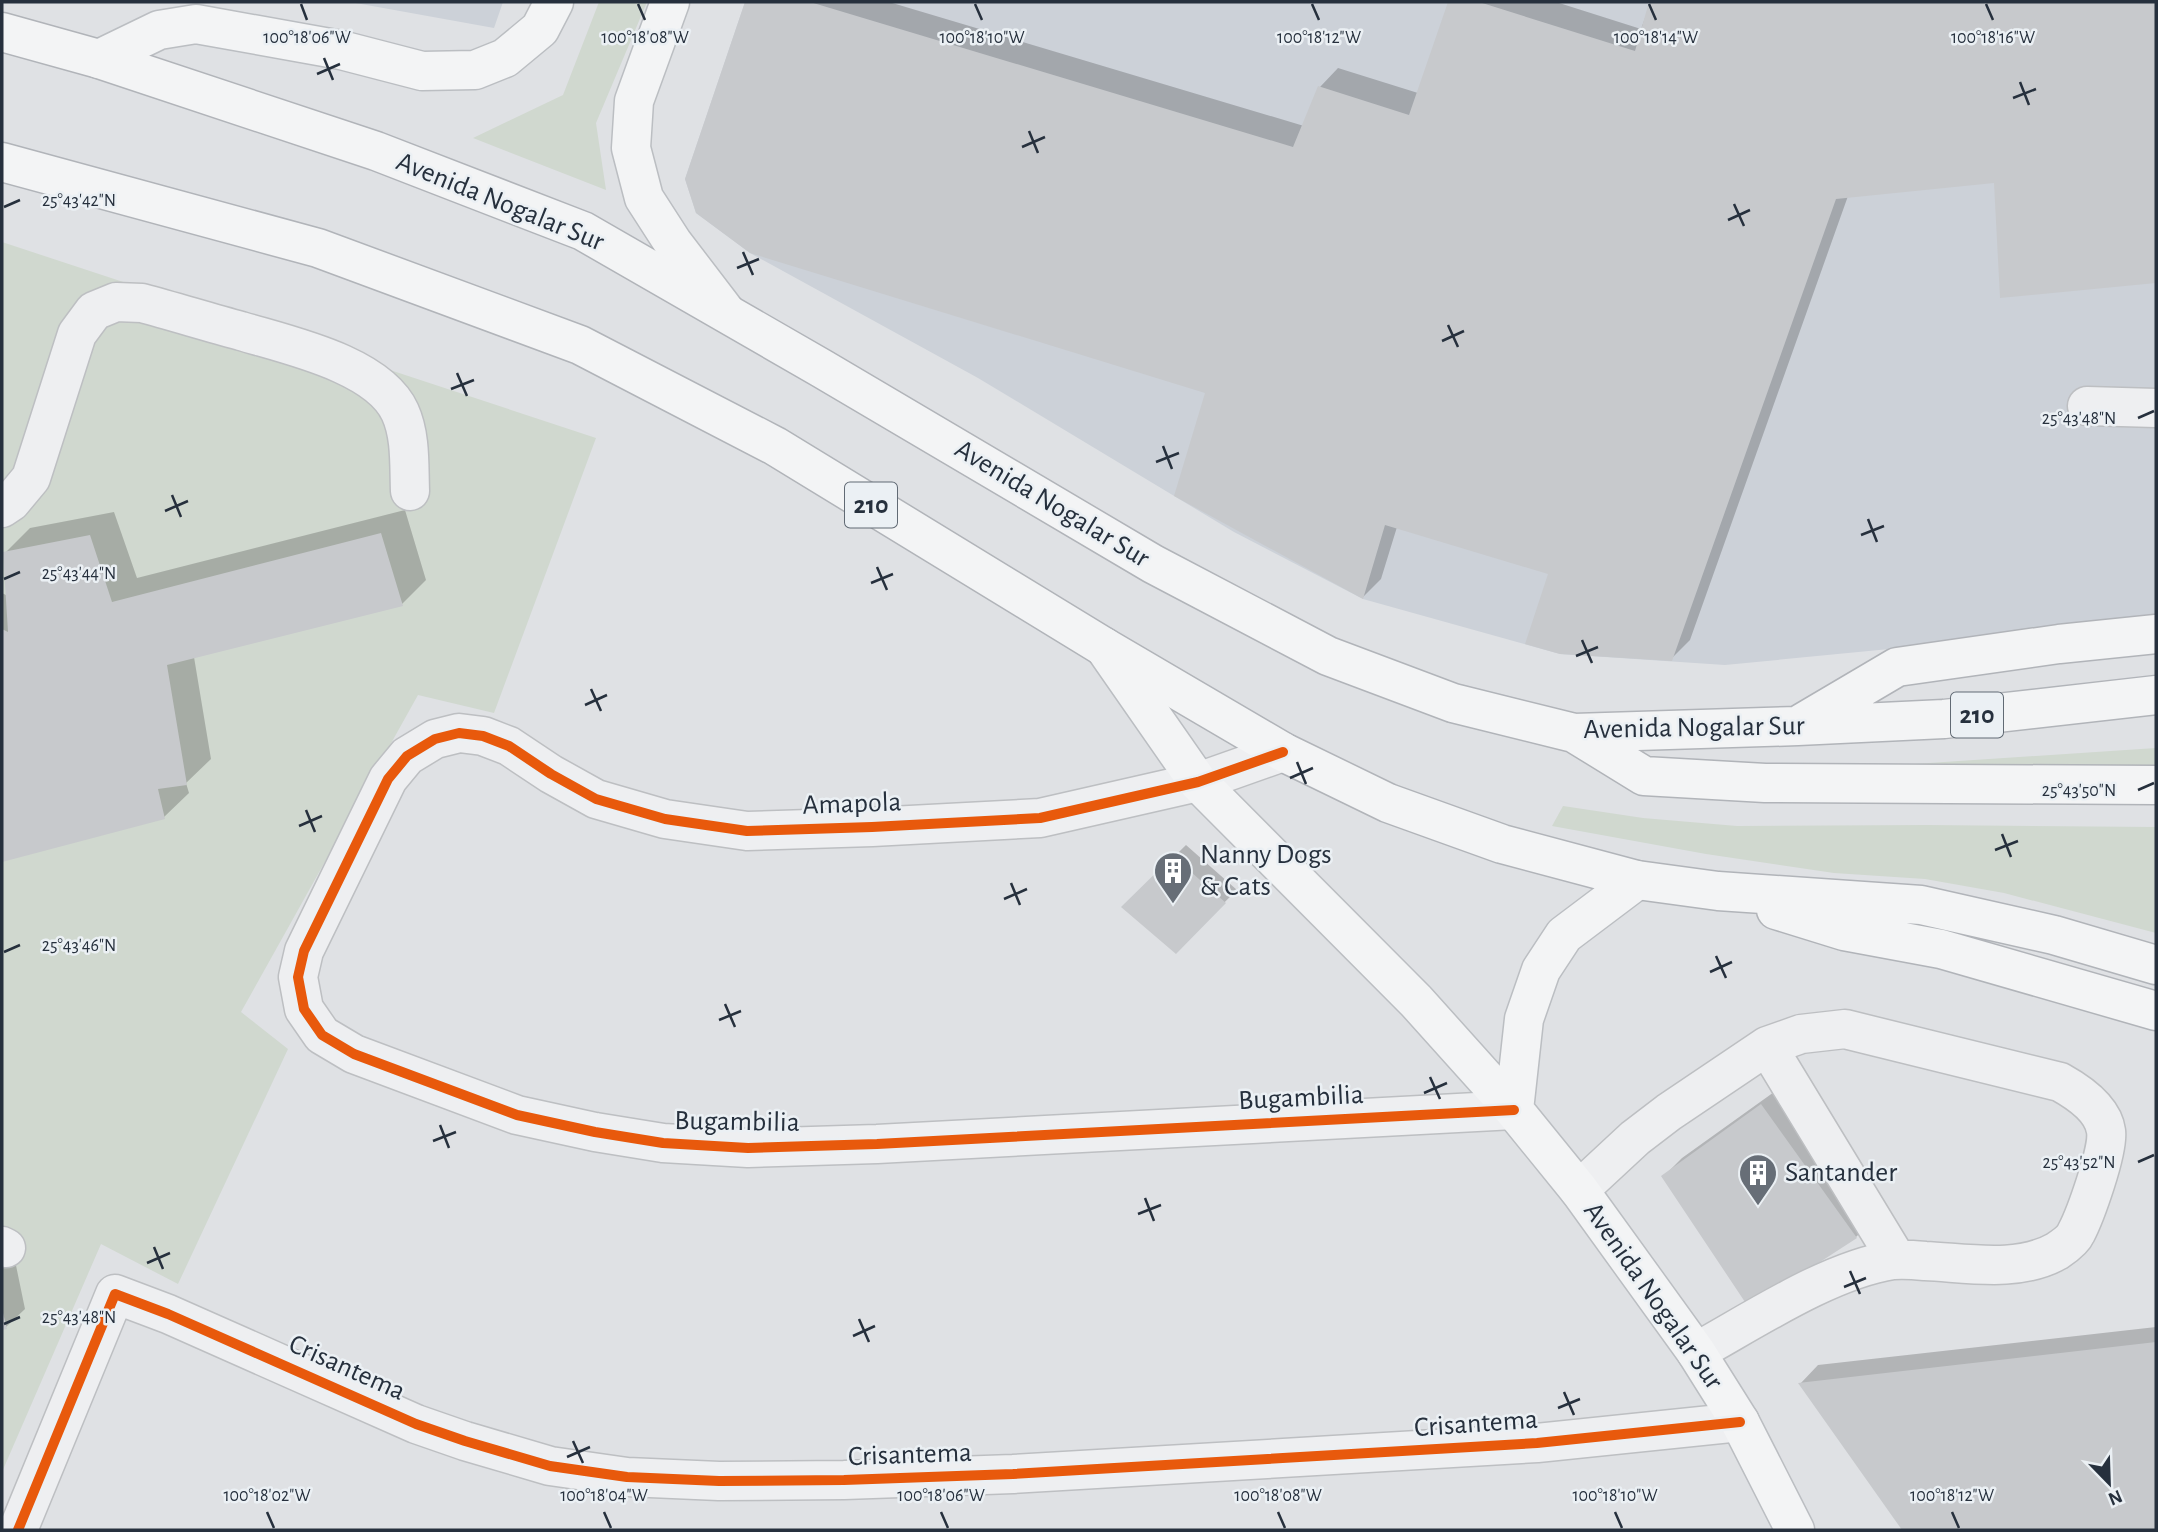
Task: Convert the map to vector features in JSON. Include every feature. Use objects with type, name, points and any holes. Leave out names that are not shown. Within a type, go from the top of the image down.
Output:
[{"type":"main road","points":[[99,59],[159,30],[196,24],[341,50],[422,71],[475,70],[505,58],[540,29],[554,2]]},
{"type":"main road","points":[[670,2],[634,100],[631,148],[644,198],[673,243],[724,312]]},
{"type":"main road","name":"Avenida Nogalar Sur","points":[[2,32],[99,59],[376,151],[583,232],[1153,564],[1328,656],[1452,703],[1574,733],[1944,719],[2156,695]]},
{"type":"main road","name":"Avenida Nogalar Sur","points":[[2,162],[318,247],[580,345],[775,446],[1104,647],[1283,752],[1388,803],[1502,844],[1637,880],[1718,891],[1921,905],[2054,935],[2156,965]]},
{"type":"main road","points":[[1798,726],[1897,667],[2059,644],[2156,634]]},
{"type":"main road","name":"Avenida Nogalar Sur","points":[[1104,647],[1198,782],[1416,1001],[1514,1110],[1579,1190],[1696,1352],[1740,1422],[1795,1530]]},
{"type":"main road","points":[[1574,733],[1644,776],[1765,783],[2156,785]]},
{"type":"main road","points":[[1514,1110],[1524,1019],[1541,970],[1564,935],[1637,880]]},
{"type":"main road","points":[[1718,891],[1844,931],[1941,949],[2156,1012]]},
{"type":"street","points":[[2,508],[11,502],[31,478],[77,334],[94,311],[116,302],[142,303],[318,354],[357,372],[378,386],[399,410],[408,437],[410,491]]},
{"type":"street","points":[[2087,406],[2156,408]]},
{"type":"street","name":"Amapola","points":[[435,739],[458,733],[483,736],[509,746],[551,775],[596,799],[665,819],[747,831],[1040,818],[1198,782],[1283,752]]},
{"type":"street","name":"Bugambilia","points":[[435,739],[407,756],[388,779],[304,951],[298,977],[303,1009],[322,1035],[354,1054],[517,1115],[663,1143],[748,1148],[877,1144],[1514,1110]]},
{"type":"street","points":[[1579,1190],[1635,1138],[1669,1112],[1767,1046],[1801,1034],[1845,1029],[2060,1082],[2079,1093],[2096,1111],[2106,1130],[2103,1156],[2075,1236],[2057,1251],[2028,1262],[2004,1265],[1897,1260],[1866,1266],[1830,1280],[1696,1352]]},
{"type":"street","points":[[1767,1046],[1897,1260]]},
{"type":"street","name":"Crisantema","points":[[18,1530],[115,1294],[168,1314],[416,1423],[465,1441],[550,1466],[627,1476],[719,1482],[1013,1474],[1537,1443],[1740,1422]]},
{"type":"shaded area","points":[[350,2],[503,2],[494,28]]},
{"type":"shaded area","points":[[599,2],[647,2],[596,123],[606,190],[473,138],[563,95]]},
{"type":"shaded area","points":[[745,2],[2156,2],[2156,623],[1725,665],[1560,654],[1363,599],[1234,532],[978,378],[750,253],[696,213],[685,179]]},
{"type":"shaded area","points":[[2,242],[596,438],[494,713],[418,695],[241,1012],[288,1049],[178,1284],[101,1244],[2,1472]]},
{"type":"shaded area","points":[[2156,748],[2156,776],[1876,780],[1914,764]]},
{"type":"shaded area","points":[[1563,806],[1643,818],[1737,826],[2156,827],[2156,933],[2004,893],[1925,879],[1834,873],[1706,854],[1552,826]]},
{"type":"building","points":[[745,2],[810,2],[1293,147],[1318,86],[1409,115],[1448,2],[1479,2],[1635,51],[1649,2],[2156,2],[2156,283],[2000,298],[1994,183],[1836,199],[1672,661],[1560,654],[1525,644],[1548,574],[1385,525],[1363,599],[1174,496],[1205,393],[750,253],[696,213],[685,179]]},
{"type":"building","points":[[381,533],[403,606],[167,665],[187,785],[158,789],[165,819],[2,862],[2,629],[8,632],[3,552],[90,535],[112,602]]},
{"type":"building","name":"Nanny Dogs & Cats","points":[[1173,856],[1226,903],[1176,954],[1121,907]]},
{"type":"building","name":"Santander","points":[[1761,1104],[1857,1238],[1749,1308],[1661,1176]]},
{"type":"building","points":[[2,1309],[7,1329],[2,1330]]},
{"type":"building","points":[[2156,1342],[2156,1530],[1902,1530],[1798,1383]]},
{"type":"cycle path","points":[[1283,752],[1198,782],[1040,818],[747,831],[665,819],[596,799],[509,746],[483,736],[459,733],[435,739],[407,756],[388,779],[304,951],[298,977],[304,1009],[322,1035],[354,1054],[517,1115],[663,1143],[748,1148],[877,1144],[1514,1110]]},
{"type":"cycle path","points":[[18,1530],[115,1294],[168,1314],[416,1424],[550,1466],[627,1477],[719,1481],[1013,1474],[1537,1443],[1740,1422]]},
{"type":"place","name":"Nanny Dogs & Cats","points":[[1173,905]]},
{"type":"place","name":"Santander","points":[[1758,1207]]}]
